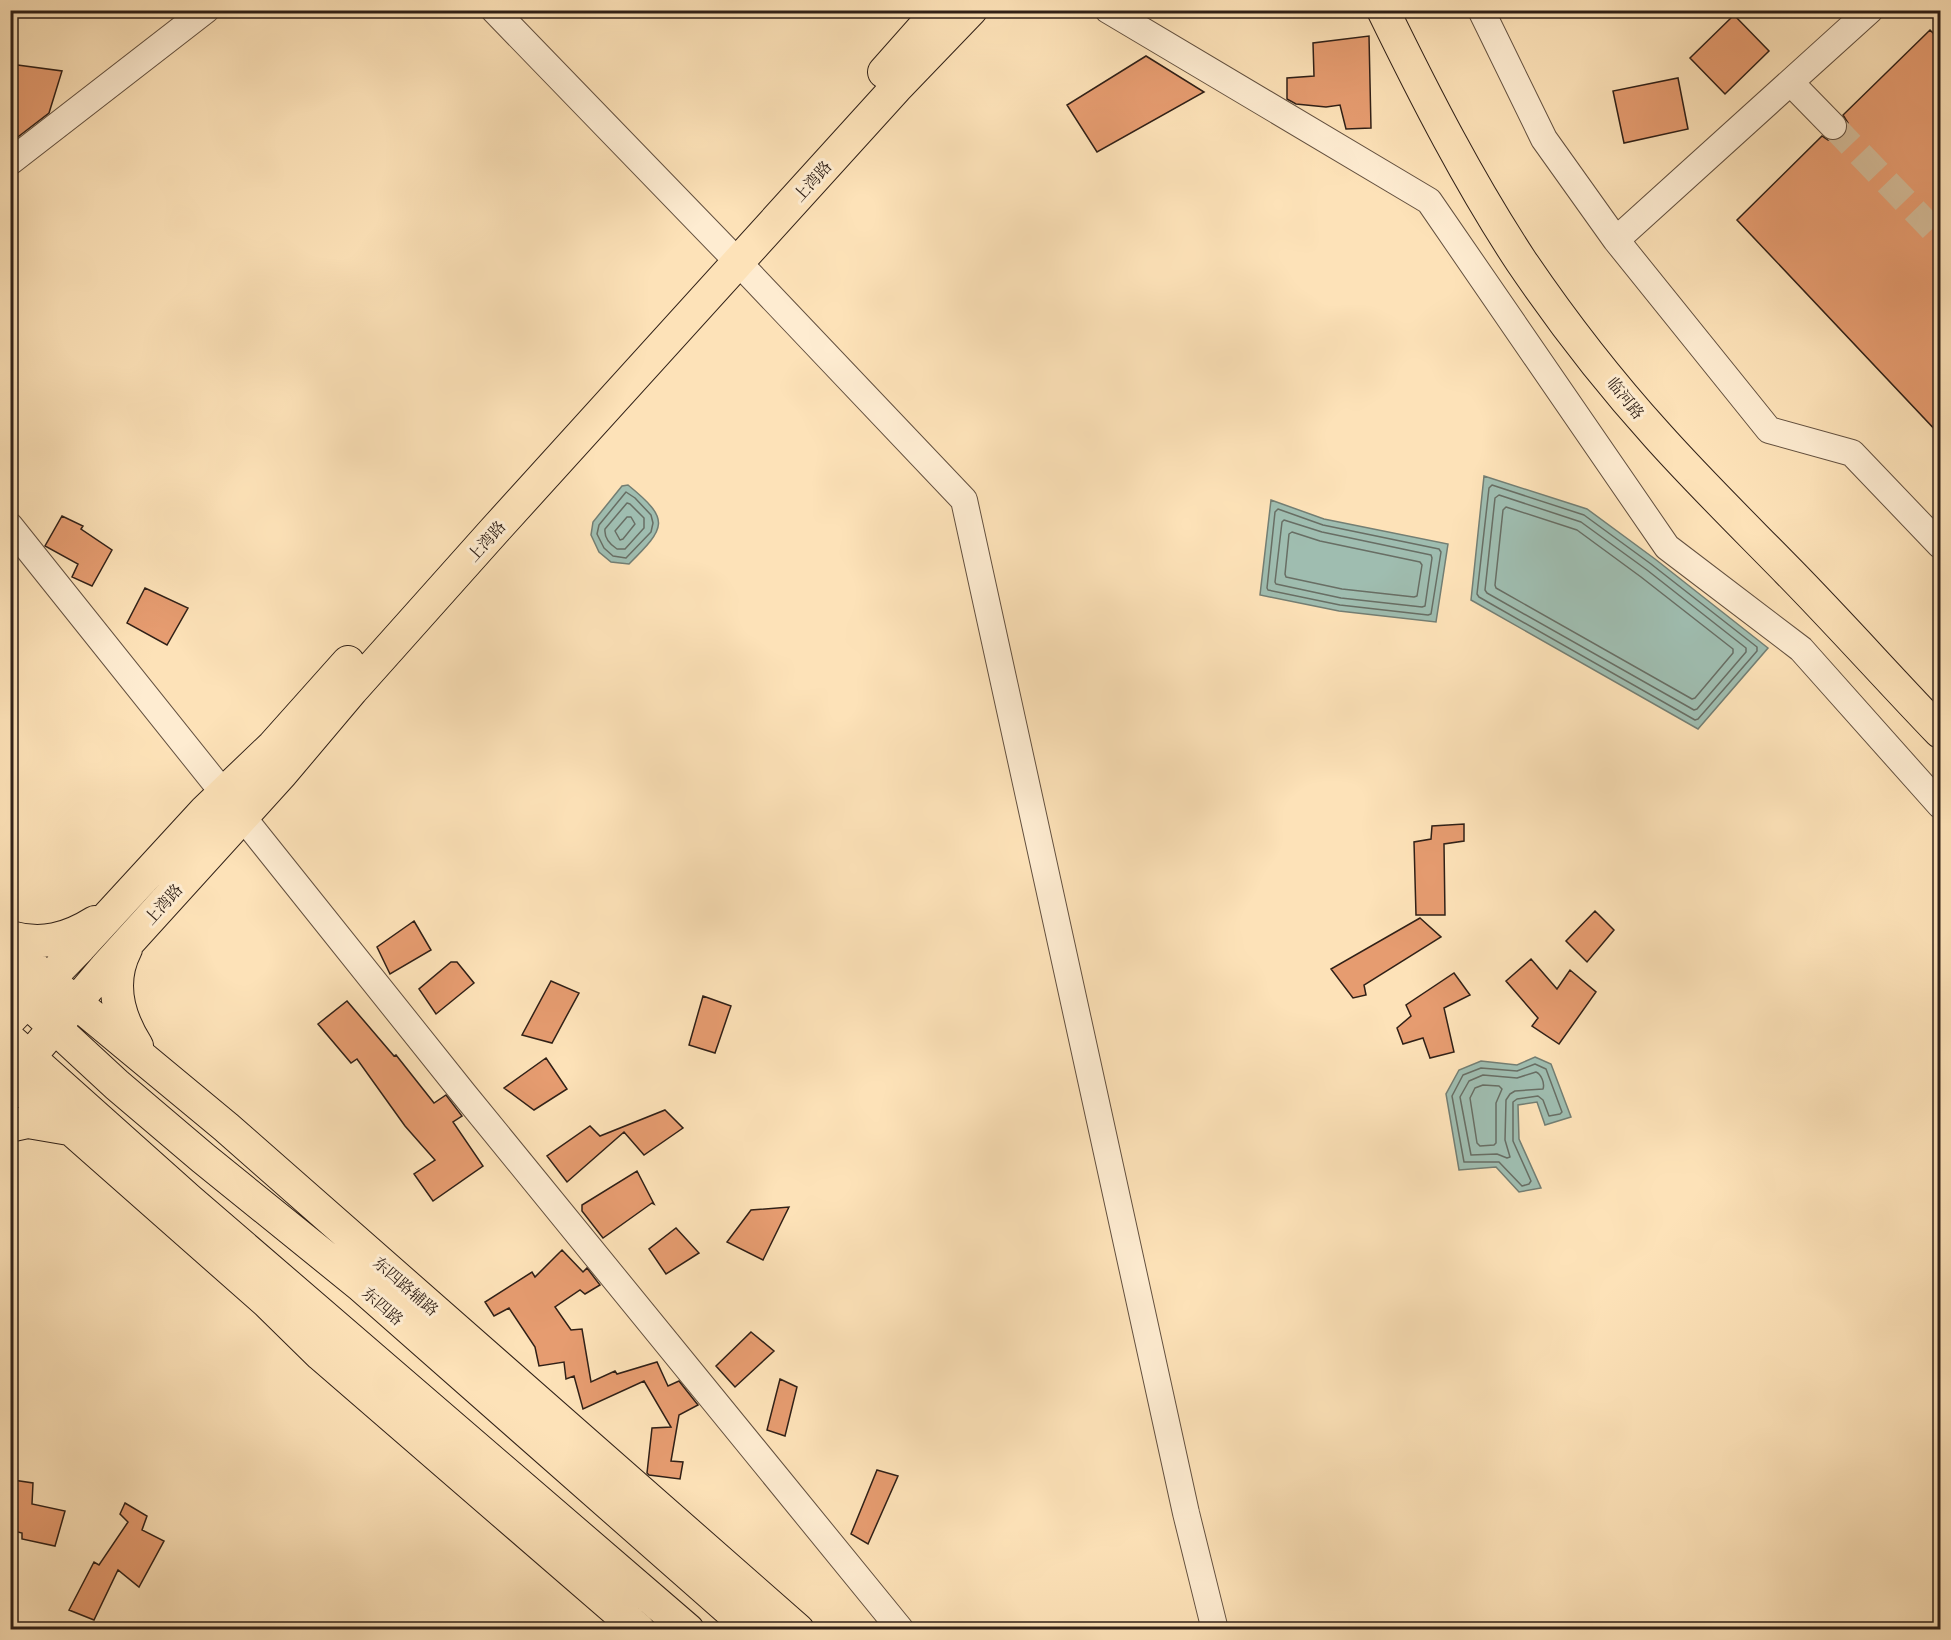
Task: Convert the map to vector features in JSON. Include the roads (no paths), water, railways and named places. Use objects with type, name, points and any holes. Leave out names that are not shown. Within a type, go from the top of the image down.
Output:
[{"type":"main road","name":"上湾路","points":[[731,255],[939,10]]},
{"type":"main road","name":"上湾路","points":[[14,1067],[55,1028],[131,939],[233,805],[273,746],[731,255],[971,10]]},
{"type":"main road","name":"临河路","points":[[1383,10],[1436,114],[1493,216],[1521,261],[1586,349],[1678,458],[1846,630],[1941,732]]},
{"type":"main road","name":"临河路","points":[[1408,10],[1459,117],[1517,218],[1573,299],[1637,380],[1696,447],[1941,701]]},
{"type":"main road","name":"上湾路","points":[[16,1002],[49,979],[120,903],[233,805]]},
{"type":"main road","points":[[10,937],[43,942],[78,933],[120,903]]},
{"type":"main road","points":[[131,939],[121,958],[117,973],[118,1005],[131,1037],[153,1065]]},
{"type":"main road","name":"东四路辅路","points":[[10,948],[153,1065],[282,1176],[798,1629]]},
{"type":"main road","name":"东四路","points":[[16,1002],[55,1028],[117,1085],[203,1158],[338,1267],[752,1629]]},
{"type":"main road","points":[[14,1067],[72,1130],[284,1319],[321,1355],[639,1629]]},
{"type":"main road","points":[[14,1067],[142,1158],[688,1629]]},
{"type":"main road","points":[[10,1126],[28,1122],[72,1130],[98,1138],[142,1158]]},
{"type":"main road","points":[[282,1176],[338,1267]]},
{"type":"main road","points":[[224,1228],[284,1319]]},
{"type":"street","points":[[10,162],[206,10]]},
{"type":"street","points":[[494,10],[964,500],[1186,1513],[1215,1629]]},
{"type":"street","points":[[1108,10],[1430,201],[1667,547],[1802,649],[1941,805]]},
{"type":"street","points":[[1481,10],[1544,138],[1616,240],[1769,430],[1852,453],[1941,545]]},
{"type":"street","points":[[1616,240],[1870,10]]},
{"type":"street","points":[[1791,82],[1833,126]]},
{"type":"street","points":[[10,526],[472,1103],[901,1629]]},
{"type":"water","points":[[1484,476],[1587,509],[1768,648],[1698,729],[1471,600]]},
{"type":"water","points":[[628,485],[652,507],[659,524],[650,541],[629,564],[611,562],[599,552],[591,535],[593,522],[622,486]]},
{"type":"water","points":[[1271,500],[1324,519],[1448,544],[1436,622],[1339,611],[1260,595]]},
{"type":"water","points":[[1535,1057],[1551,1064],[1571,1117],[1545,1125],[1537,1102],[1518,1105],[1519,1139],[1541,1188],[1519,1192],[1496,1167],[1459,1170],[1446,1094],[1459,1070],[1481,1061],[1517,1065]]},
{"type":"tunnel","points":[[1833,126],[1940,237]]}]
